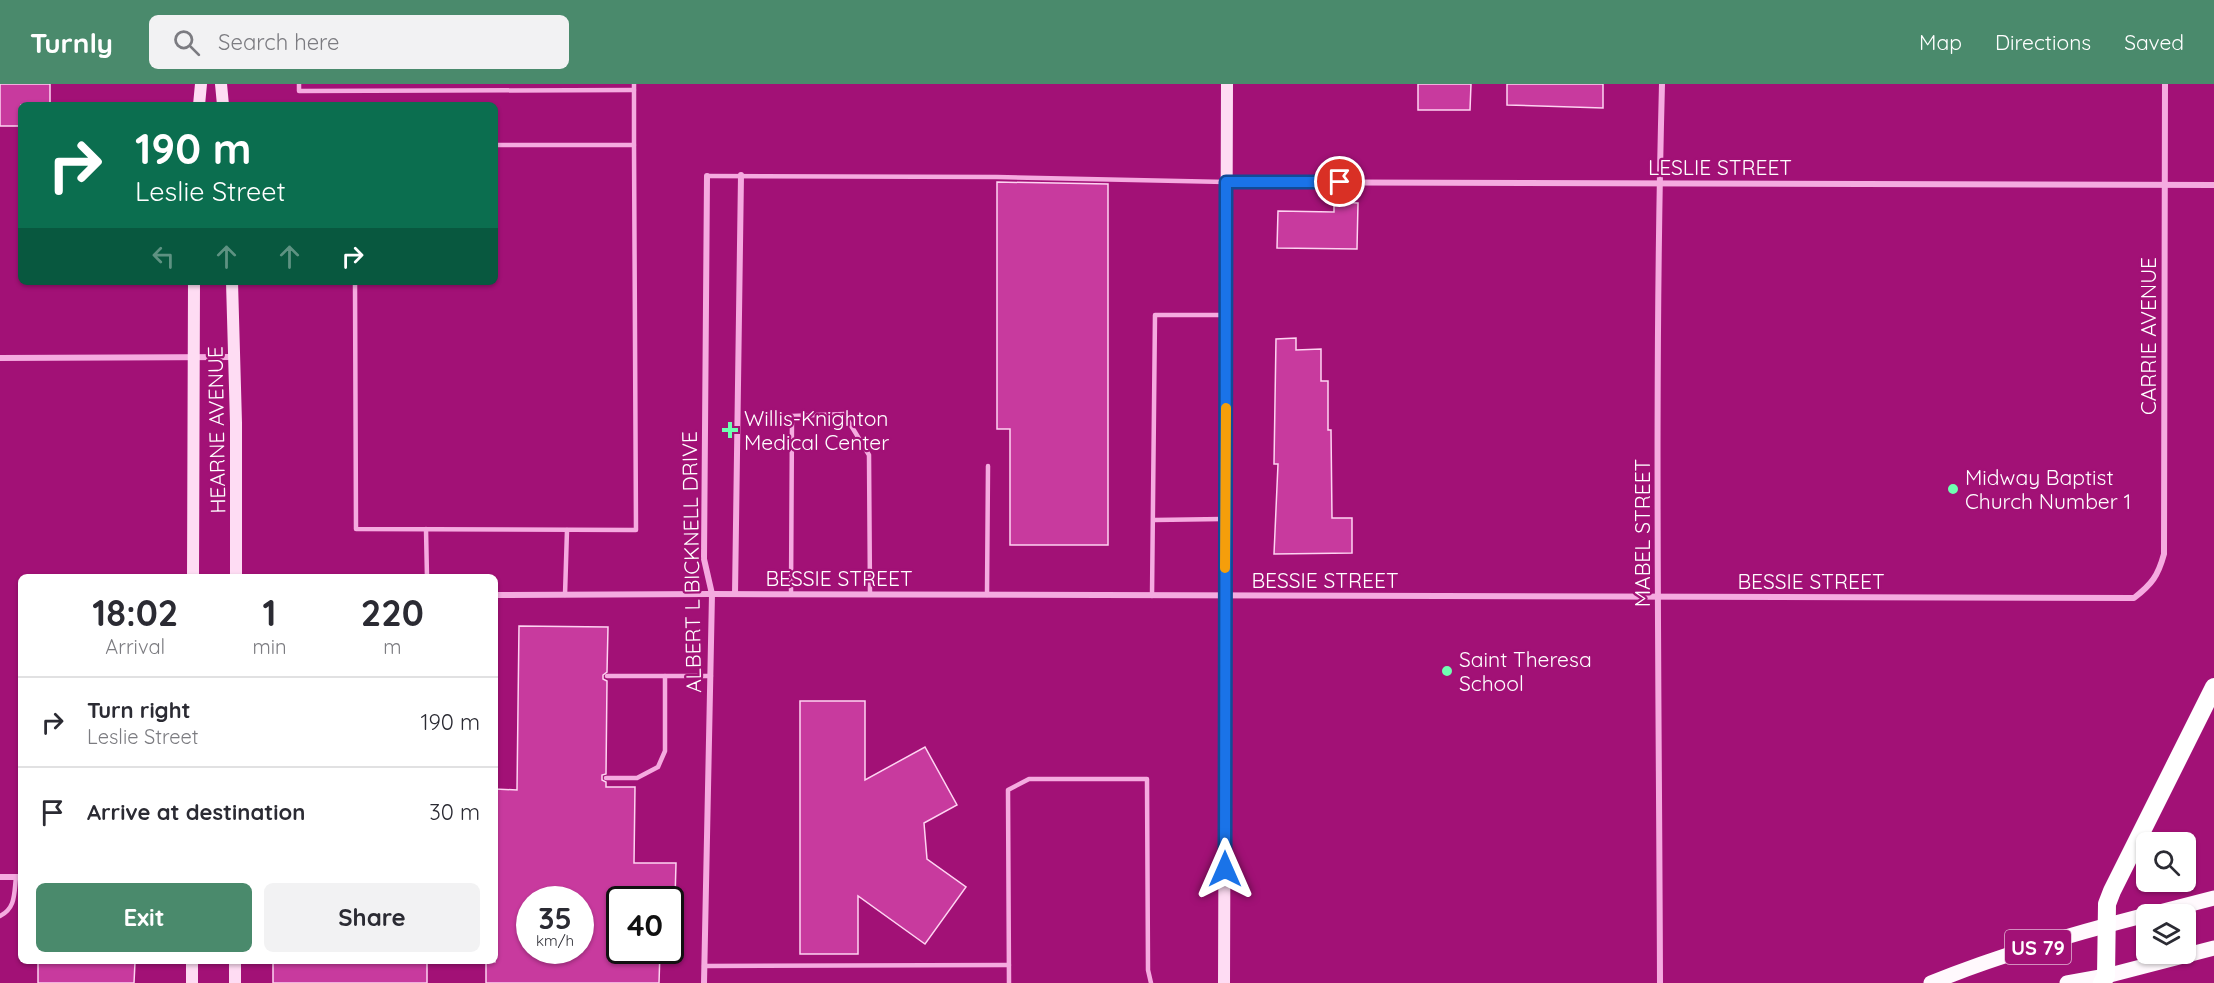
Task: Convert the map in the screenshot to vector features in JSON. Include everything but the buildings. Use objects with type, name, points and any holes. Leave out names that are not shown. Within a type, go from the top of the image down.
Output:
[{"type":"highway","points":[[2104,979],[2107,904],[2214,687]]},
{"type":"main road","name":"US 79","points":[[2190,904],[2214,898]]},
{"type":"main road","name":"US 79","points":[[1931,983],[1994,960],[2136,918]]},
{"type":"main road","name":"US 79","points":[[2067,983],[2104,979],[2214,948]]},
{"type":"street","points":[[199,102],[201,84]]},
{"type":"street","points":[[221,84],[223,102]]},
{"type":"street","points":[[1224,983],[1227,84]]},
{"type":"street","name":"MABEL STREET","points":[[1660,983],[1658,598],[1662,84]]},
{"type":"street","name":"CARRIE AVENUE","points":[[2150,585],[2159,570],[2164,554],[2165,84]]},
{"type":"street","name":"ALBERT L BICKNELL DRIVE","points":[[735,594],[741,175]]},
{"type":"street","name":"ALBERT L BICKNELL DRIVE","points":[[704,983],[712,594],[704,559],[707,176]]},
{"type":"street","name":"LESLIE STREET","points":[[1226,182],[2214,185]]},
{"type":"street","name":"HEARNE AVENUE","points":[[193,574],[194,285]]},
{"type":"street","name":"HEARNE AVENUE","points":[[232,285],[237,574]]},
{"type":"street","points":[[0,358],[234,357]]},
{"type":"street","name":"BESSIE STREET","points":[[498,595],[2134,598],[2150,585]]},
{"type":"street","points":[[0,877],[18,877]]},
{"type":"street","points":[[192,964],[192,983]]},
{"type":"street","points":[[235,964],[235,983]]},
{"type":"lane","points":[[299,84],[299,91],[634,87],[636,530],[356,529],[355,285]]},
{"type":"lane","points":[[498,145],[634,145]]},
{"type":"lane","points":[[707,176],[1226,182]]},
{"type":"lane","points":[[1152,596],[1155,315],[1226,315]]},
{"type":"lane","points":[[791,594],[792,416],[844,414],[869,455],[870,594]]},
{"type":"lane","points":[[987,595],[988,466]]},
{"type":"lane","points":[[1154,520],[1225,519]]},
{"type":"lane","points":[[426,529],[427,574]]},
{"type":"lane","points":[[565,595],[567,530]]},
{"type":"lane","points":[[607,676],[711,676]]},
{"type":"lane","points":[[606,778],[637,778],[658,767],[665,751],[665,676]]},
{"type":"lane","points":[[1009,983],[1008,790],[1029,779],[1147,779],[1148,970],[1151,983]]},
{"type":"lane","points":[[0,915],[8,912],[14,904],[18,877]]},
{"type":"lane","points":[[704,966],[1009,965]]},
{"type":"slow traffic","points":[[1225,568],[1226,408]]},
{"type":"place","name":"Willis-Knighton Medical Center","points":[[730,430]]},
{"type":"place","name":"Midway Baptist Church Number 1","points":[[1953,489]]},
{"type":"place","name":"Saint Theresa School","points":[[1447,671]]},
{"type":"route","points":[[1225,869],[1226,182],[1340,182]]}]
